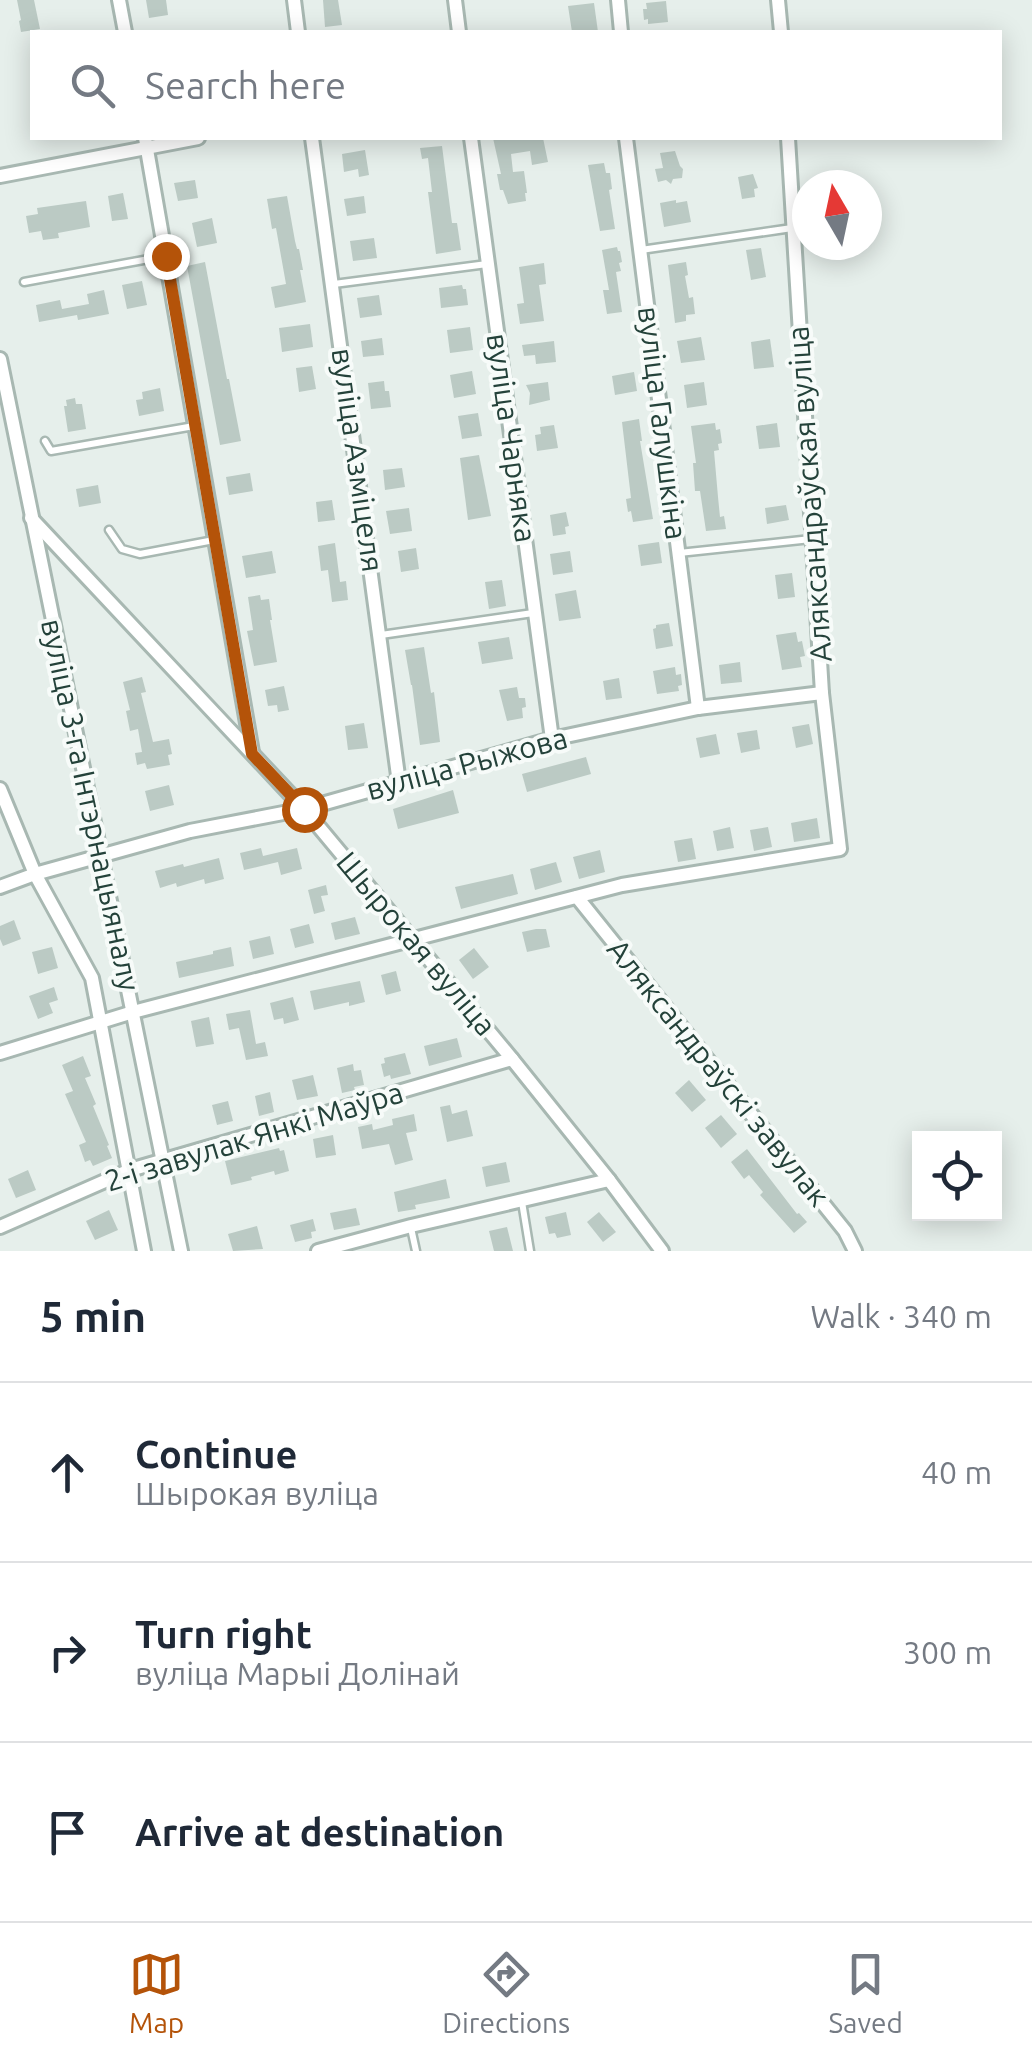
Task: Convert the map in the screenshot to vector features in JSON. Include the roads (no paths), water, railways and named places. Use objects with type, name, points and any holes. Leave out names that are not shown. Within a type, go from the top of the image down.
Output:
[{"type":"street","points":[[119,0],[126,30]]},
{"type":"street","points":[[294,0],[298,30]]},
{"type":"street","points":[[455,0],[459,30]]},
{"type":"street","points":[[618,0],[621,30]]},
{"type":"street","points":[[778,0],[781,30]]},
{"type":"street","points":[[0,176],[146,142],[172,140]]},
{"type":"street","name":"вуліца Азміцеля","points":[[312,140],[399,783]]},
{"type":"street","name":"вуліца Чарняка","points":[[471,140],[552,739]]},
{"type":"street","name":"вуліца Галушкіна","points":[[626,140],[698,708]]},
{"type":"street","name":"Аляксандраўская вуліца","points":[[788,140],[792,198]]},
{"type":"street","points":[[146,142],[252,754]]},
{"type":"street","name":"Аляксандраўская вуліца","points":[[576,896],[622,884],[840,850],[822,692],[796,260]]},
{"type":"street","name":"вуліца 3-га Інтэрнацыяналу","points":[[0,359],[180,1251]]},
{"type":"street","name":"Шырокая вуліца","points":[[31,518],[304,809],[512,1059],[662,1251]]},
{"type":"street","name":"вуліца Рыжова","points":[[0,887],[190,831],[304,809],[552,739],[698,708],[822,692]]},
{"type":"street","points":[[0,788],[35,874],[92,978],[144,1251]]},
{"type":"street","points":[[0,1052],[133,1012],[576,896]]},
{"type":"street","name":"Аляксандраўскі завулак","points":[[576,896],[844,1231],[855,1251]]},
{"type":"street","name":"2-і завулак Янкі Маўра","points":[[0,1227],[130,1170],[512,1059]]},
{"type":"street","points":[[318,1251],[609,1180]]},
{"type":"lane","points":[[640,250],[792,228]]},
{"type":"lane","points":[[24,282],[166,256]]},
{"type":"lane","points":[[332,284],[487,264]]},
{"type":"lane","points":[[46,442],[51,451],[195,426]]},
{"type":"lane","points":[[109,530],[128,553],[215,540]]},
{"type":"lane","points":[[678,553],[812,538]]},
{"type":"lane","points":[[380,635],[535,613]]},
{"type":"lane","points":[[522,1201],[530,1251]]},
{"type":"lane","points":[[411,1226],[416,1251]]}]
